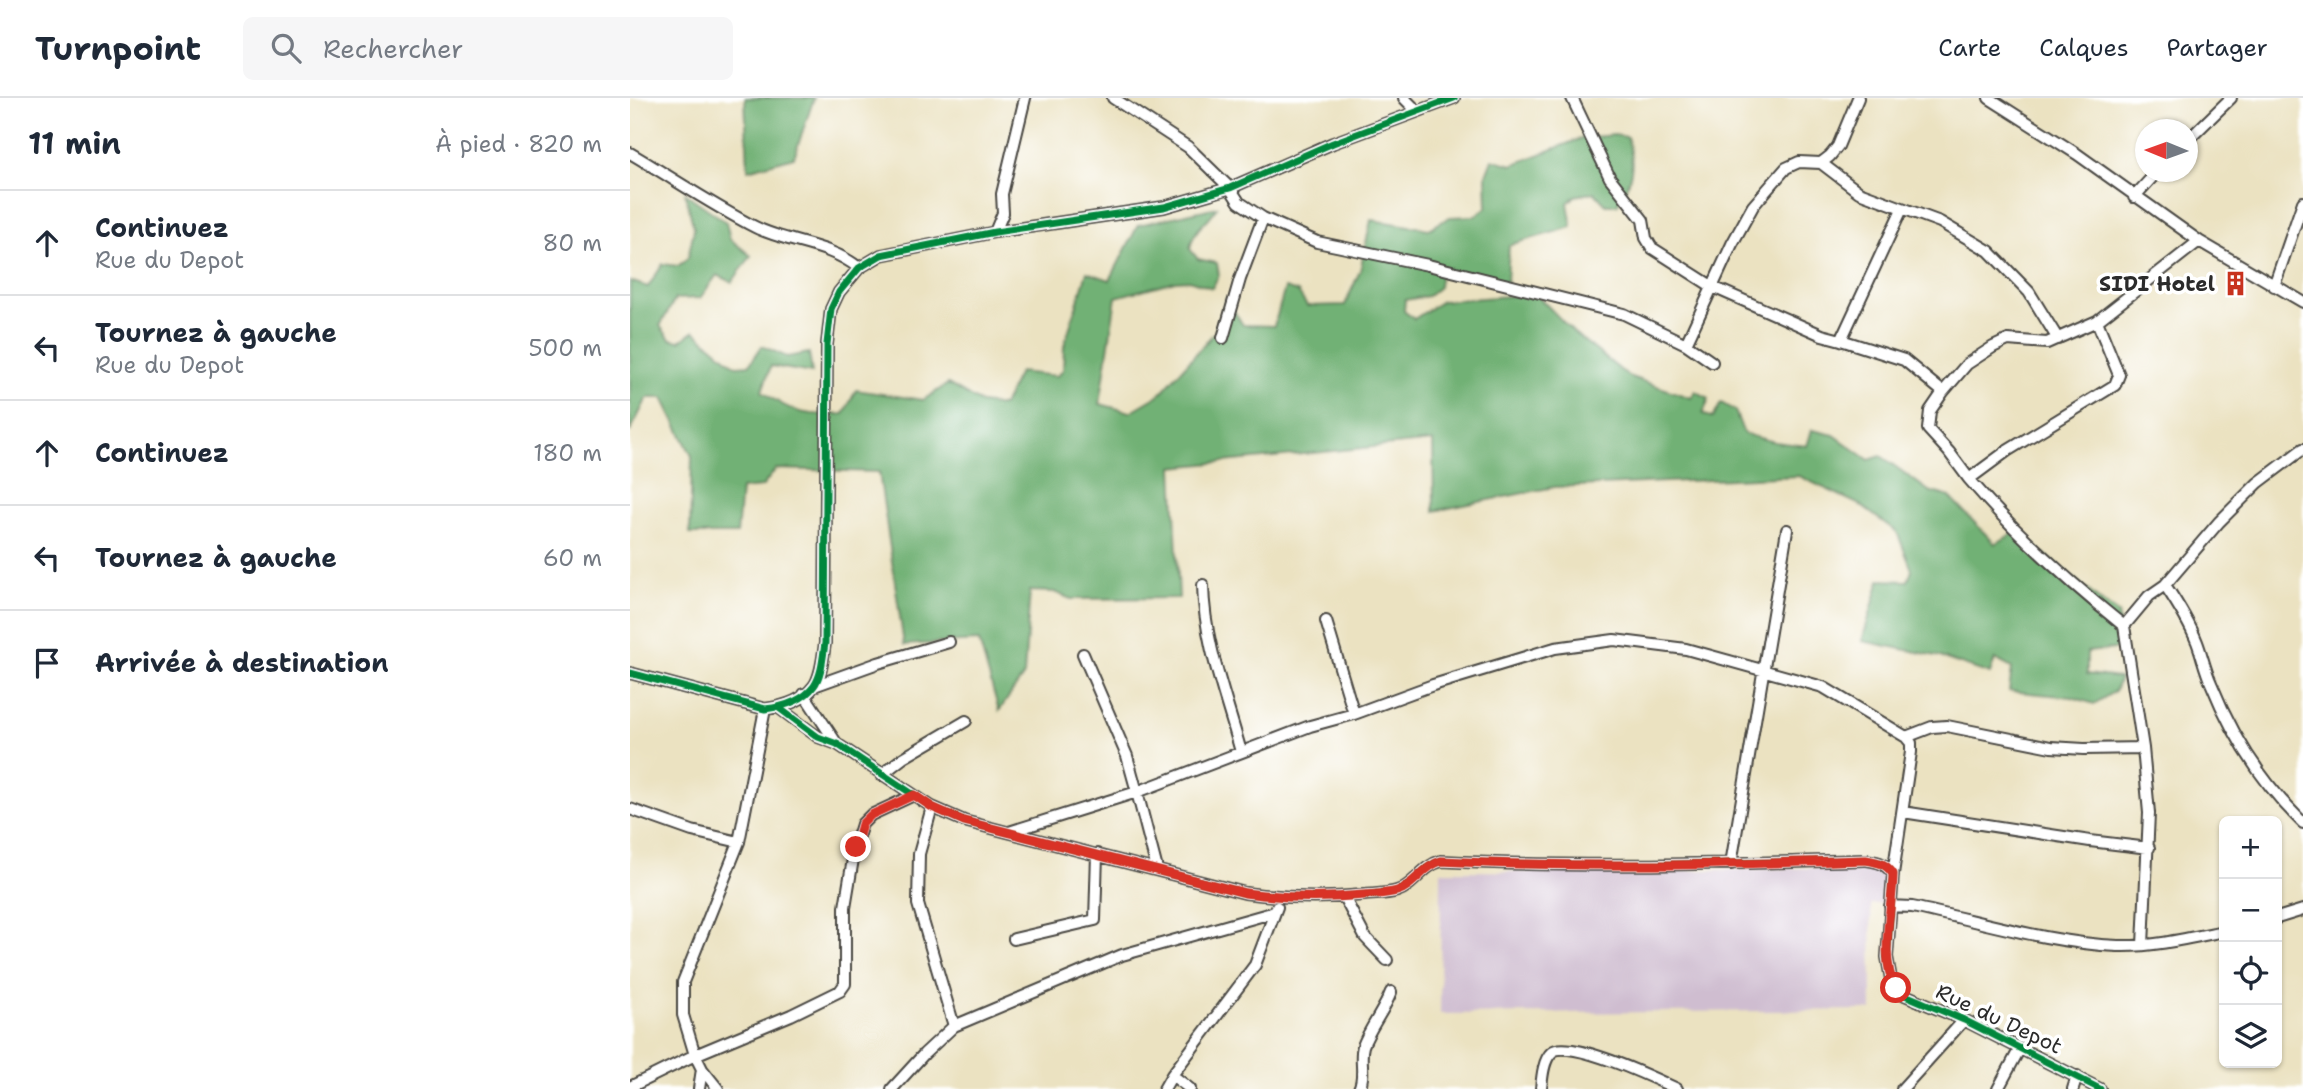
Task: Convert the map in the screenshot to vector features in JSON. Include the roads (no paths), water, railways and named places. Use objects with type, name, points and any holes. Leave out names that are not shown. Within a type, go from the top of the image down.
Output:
[{"type":"street","points":[[995,232],[1003,213],[1002,194],[1025,98]]},
{"type":"street","points":[[1113,98],[1188,147],[1230,188],[1240,202],[1263,218],[1317,242],[1428,265],[1624,314],[1686,344],[1712,362]]},
{"type":"street","points":[[1404,98],[1417,111]]},
{"type":"street","points":[[814,686],[825,643],[827,344],[831,309],[839,292],[859,268],[881,255],[995,232],[1164,207],[1230,188],[1333,143],[1454,98]]},
{"type":"street","points":[[1572,98],[1611,178],[1643,220],[1646,239],[1652,248],[1713,287],[1822,335],[1905,360],[1943,392]]},
{"type":"street","points":[[1821,163],[1838,146],[1858,98]]},
{"type":"street","points":[[1989,98],[2077,154],[2199,241],[2303,302]]},
{"type":"street","points":[[2198,130],[2231,98]]},
{"type":"street","points":[[630,153],[757,228],[827,249],[845,257],[859,268]]},
{"type":"street","points":[[1686,344],[1732,244],[1753,206],[1786,168],[1798,162],[1821,163],[1859,192],[1940,222],[1989,251],[2029,292],[2058,339]]},
{"type":"street","points":[[2134,197],[2148,182]]},
{"type":"street","points":[[2274,286],[2303,202]]},
{"type":"street","points":[[1841,340],[1902,209]]},
{"type":"street","points":[[1223,338],[1240,279],[1263,218]]},
{"type":"street","points":[[2143,945],[2149,813],[2143,748],[2124,626],[2050,564],[1969,479],[1950,452],[1928,429],[1930,411],[1967,364],[1993,347],[2008,341],[2047,344],[2097,321],[2199,241]]},
{"type":"street","points":[[1969,479],[2007,451],[2115,385],[2119,375],[2097,321]]},
{"type":"street","points":[[2124,626],[2149,596],[2165,585],[2219,522],[2258,484],[2303,449]]},
{"type":"street","points":[[1731,864],[1787,530]]},
{"type":"street","points":[[1203,585],[1203,610],[1209,637],[1241,752]]},
{"type":"street","points":[[2165,585],[2196,640],[2211,683],[2241,743],[2275,795],[2303,823]]},
{"type":"street","points":[[1326,621],[1354,714]]},
{"type":"street","points":[[1009,832],[1137,792],[1310,726],[1354,714],[1433,685],[1555,648],[1614,640],[1686,649],[1823,687],[1906,737],[1932,727],[1947,726],[2052,747],[2143,748]]},
{"type":"street","points":[[630,673],[765,709],[779,708],[793,703],[814,686],[949,642]]},
{"type":"street","points":[[1083,654],[1127,756],[1157,869]]},
{"type":"street","points":[[804,694],[837,744]]},
{"type":"street","points":[[779,708],[818,737],[837,744],[932,807],[964,821],[1045,844],[1097,854],[1245,893],[1281,898],[1344,897],[1395,891],[1403,888],[1432,863],[1441,861],[1525,865],[1866,860],[1881,862],[1889,867],[1893,874]]},
{"type":"street","points":[[718,1089],[695,1055],[683,1015],[683,982],[739,842],[765,709]]},
{"type":"street","points":[[881,775],[966,721]]},
{"type":"street","name":"Rue du Depot","points":[[1906,737],[1911,743],[1911,752],[1890,906],[1888,968],[1896,988],[2100,1089]]},
{"type":"street","points":[[630,1087],[840,991],[845,984],[845,907],[862,824],[871,815],[914,795]]},
{"type":"street","points":[[932,807],[919,854],[918,904],[935,970],[954,1026]]},
{"type":"street","points":[[630,809],[692,831],[739,842]]},
{"type":"street","points":[[1903,812],[2149,848]]},
{"type":"street","points":[[1014,939],[1095,920],[1097,854]]},
{"type":"street","points":[[1344,897],[1365,937],[1387,960]]},
{"type":"street","points":[[1164,1089],[1255,965],[1281,898]]},
{"type":"street","points":[[1890,906],[1922,909],[2075,942],[2120,946],[2143,945],[2219,931]]},
{"type":"street","points":[[2282,916],[2303,910]]},
{"type":"street","points":[[892,1089],[923,1054],[954,1026],[1122,955],[1275,912]]},
{"type":"street","points":[[1359,1089],[1362,1082],[1362,1049],[1391,992]]},
{"type":"street","points":[[1902,1089],[1964,1020]]},
{"type":"street","points":[[1998,1089],[2020,1048]]},
{"type":"street","points":[[1541,1089],[1550,1053],[1556,1049],[1618,1062],[1677,1089]]},
{"type":"street","points":[[699,1089],[702,1069]]},
{"type":"street","points":[[1172,1075],[1189,1089]]},
{"type":"street","points":[[2073,1089],[2077,1076]]},
{"type":"place","name":"SIDI Hotel","points":[[2235,284]]}]
